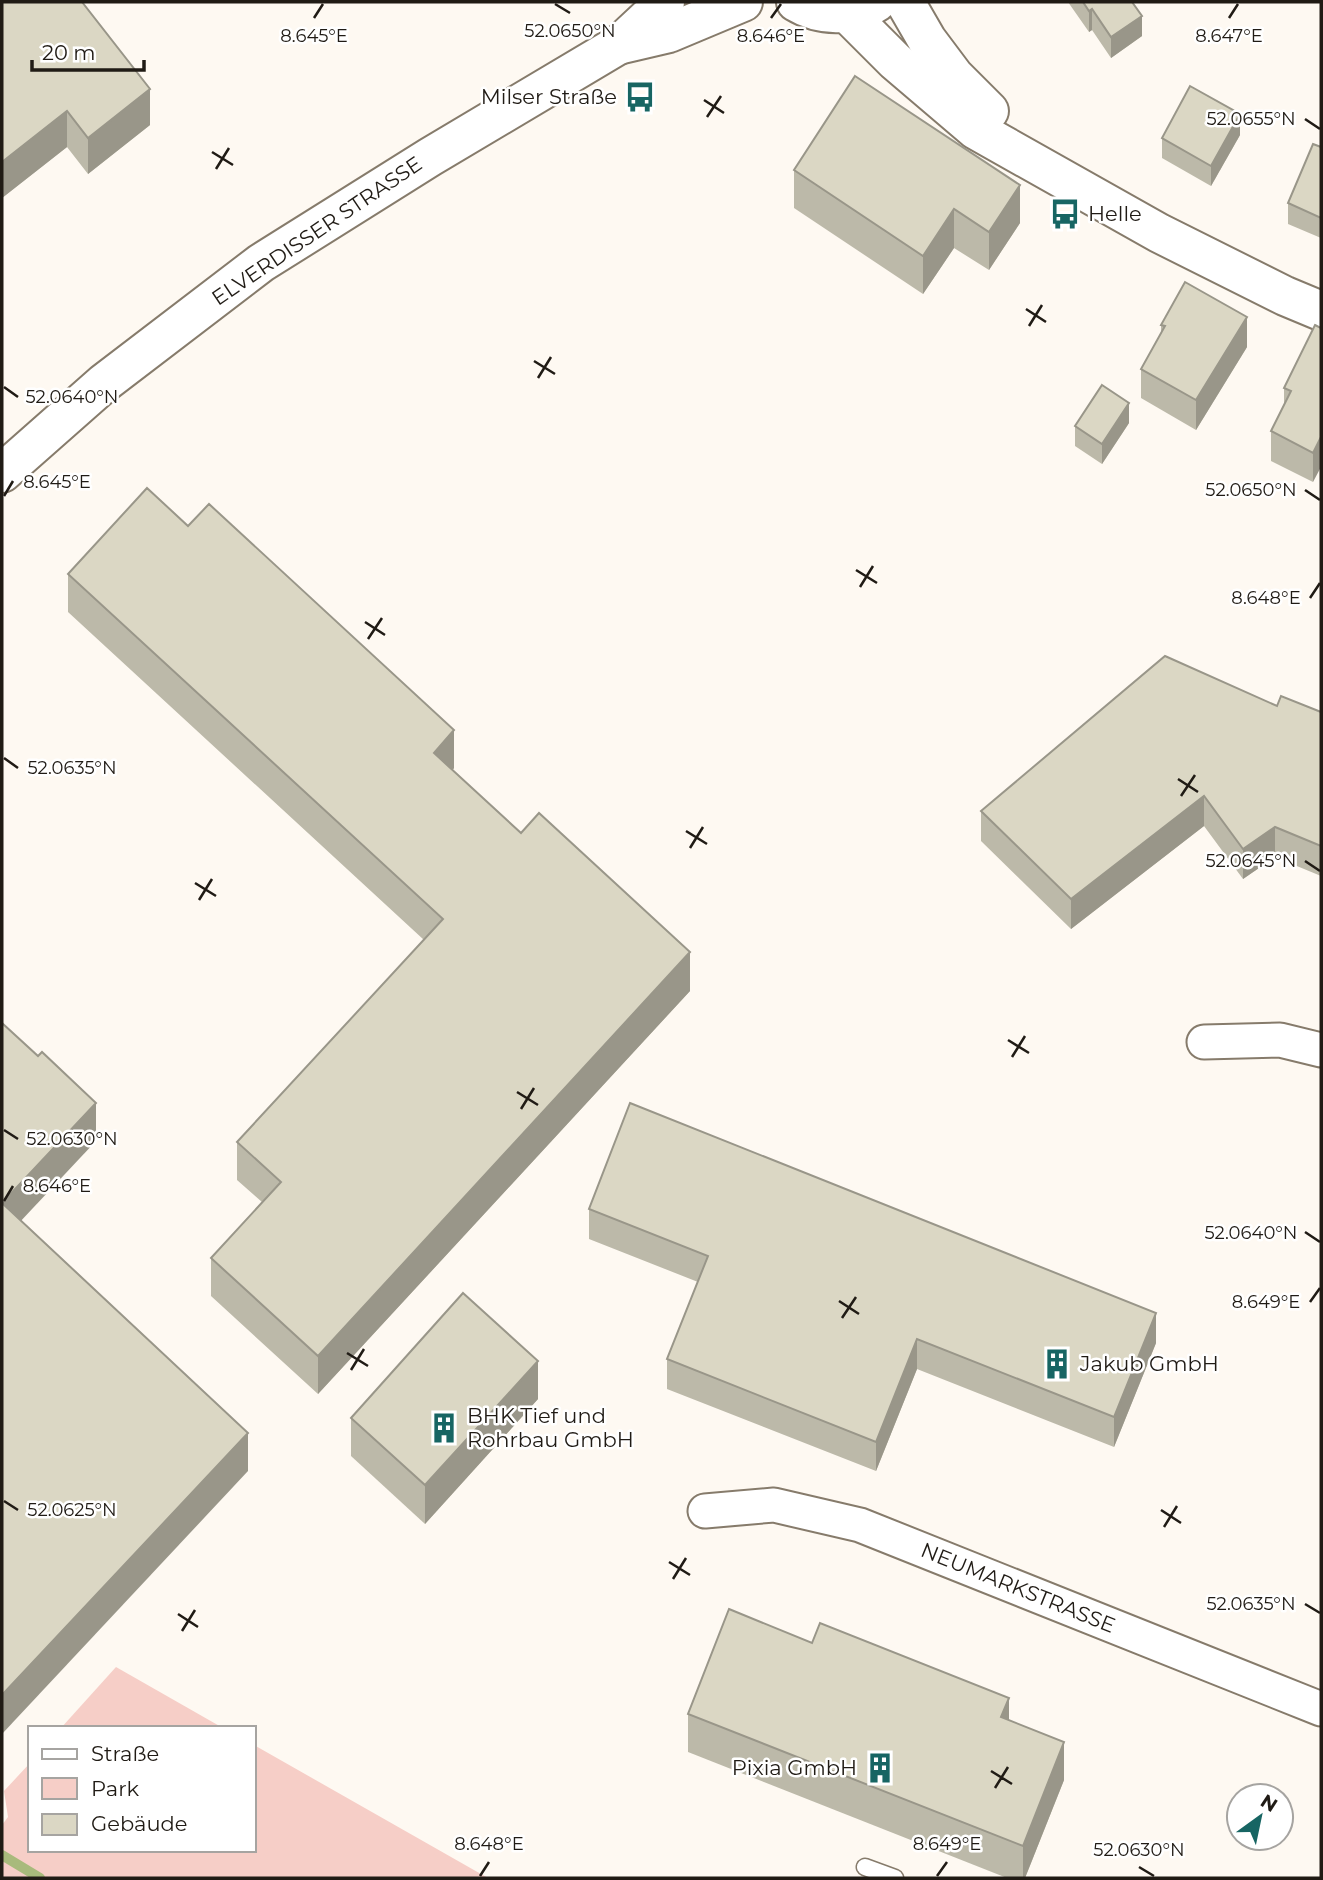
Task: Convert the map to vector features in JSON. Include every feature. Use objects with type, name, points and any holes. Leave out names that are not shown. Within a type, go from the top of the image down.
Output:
[{"type":"main road","name":"ELVERDISSER STRASSE","points":[[2,473],[104,383],[261,263],[430,157],[620,44],[665,2]]},
{"type":"main road","name":"ELVERDISSER STRASSE","points":[[620,44],[669,33],[743,2]]},
{"type":"main road","points":[[796,2],[822,12],[862,7],[895,61],[976,130],[1159,233],[1284,296],[1321,311]]},
{"type":"main road","points":[[905,2],[927,40],[954,76],[1053,173]]},
{"type":"street","points":[[1204,1042],[1280,1040],[1321,1050]]},
{"type":"street","name":"NEUMARKSTRASSE","points":[[705,1511],[774,1505],[860,1525],[1321,1709]]},
{"type":"lane","points":[[865,1867],[895,1878]]},
{"type":"green space","points":[[116,1667],[219,1726],[63,1726]]},
{"type":"green space","points":[[256,1746],[488,1878],[2,1878],[2,1825],[8,1817],[4,1791],[28,1765],[28,1852],[256,1852]]},
{"type":"building","points":[[2,2],[82,2],[150,89],[88,138],[67,111],[2,162]]},
{"type":"building","points":[[1083,2],[1132,2],[1142,16],[1111,37],[1092,9],[1089,11]]},
{"type":"building","points":[[855,76],[1020,185],[989,232],[954,209],[923,256],[794,170]]},
{"type":"building","points":[[1190,86],[1240,114],[1211,166],[1162,138]]},
{"type":"building","points":[[1313,144],[1321,147],[1321,218],[1288,203]]},
{"type":"building","points":[[1185,282],[1247,317],[1196,400],[1141,369]]},
{"type":"building","points":[[1315,325],[1321,328],[1321,437],[1313,453],[1271,431],[1291,391],[1284,388]]},
{"type":"building","points":[[1102,385],[1129,403],[1102,444],[1075,426]]},
{"type":"building","points":[[147,488],[188,526],[209,504],[454,730],[434,753],[521,833],[539,813],[690,952],[318,1356],[211,1258],[281,1182],[237,1142],[443,919],[68,574]]},
{"type":"building","points":[[1165,656],[1277,706],[1281,696],[1321,712],[1321,846],[1275,827],[1243,849],[1204,796],[1071,899],[981,811]]},
{"type":"building","points":[[2,1023],[38,1056],[42,1052],[96,1103],[2,1203]]},
{"type":"building","points":[[630,1103],[1156,1313],[1114,1417],[917,1339],[876,1442],[667,1359],[708,1256],[589,1209]]},
{"type":"building","points":[[2,1203],[248,1433],[2,1695]]},
{"type":"building","name":"BHK Tief und Rohrbau GmbH","points":[[463,1293],[538,1361],[425,1485],[351,1418]]},
{"type":"building","name":"Pixia GmbH","points":[[729,1609],[812,1643],[820,1623],[1009,1698],[1001,1717],[1064,1742],[1023,1846],[688,1714]]},
{"type":"waterway","points":[[2,1855],[40,1878]]},
{"type":"place","name":"Milser Straße","points":[[640,97]]},
{"type":"place","name":"Helle","points":[[1065,214]]},
{"type":"place","name":"Jakub GmbH","points":[[1057,1364]]},
{"type":"place","name":"BHK Tief und Rohrbau GmbH","points":[[444,1428]]},
{"type":"place","name":"Pixia GmbH","points":[[880,1768]]}]
